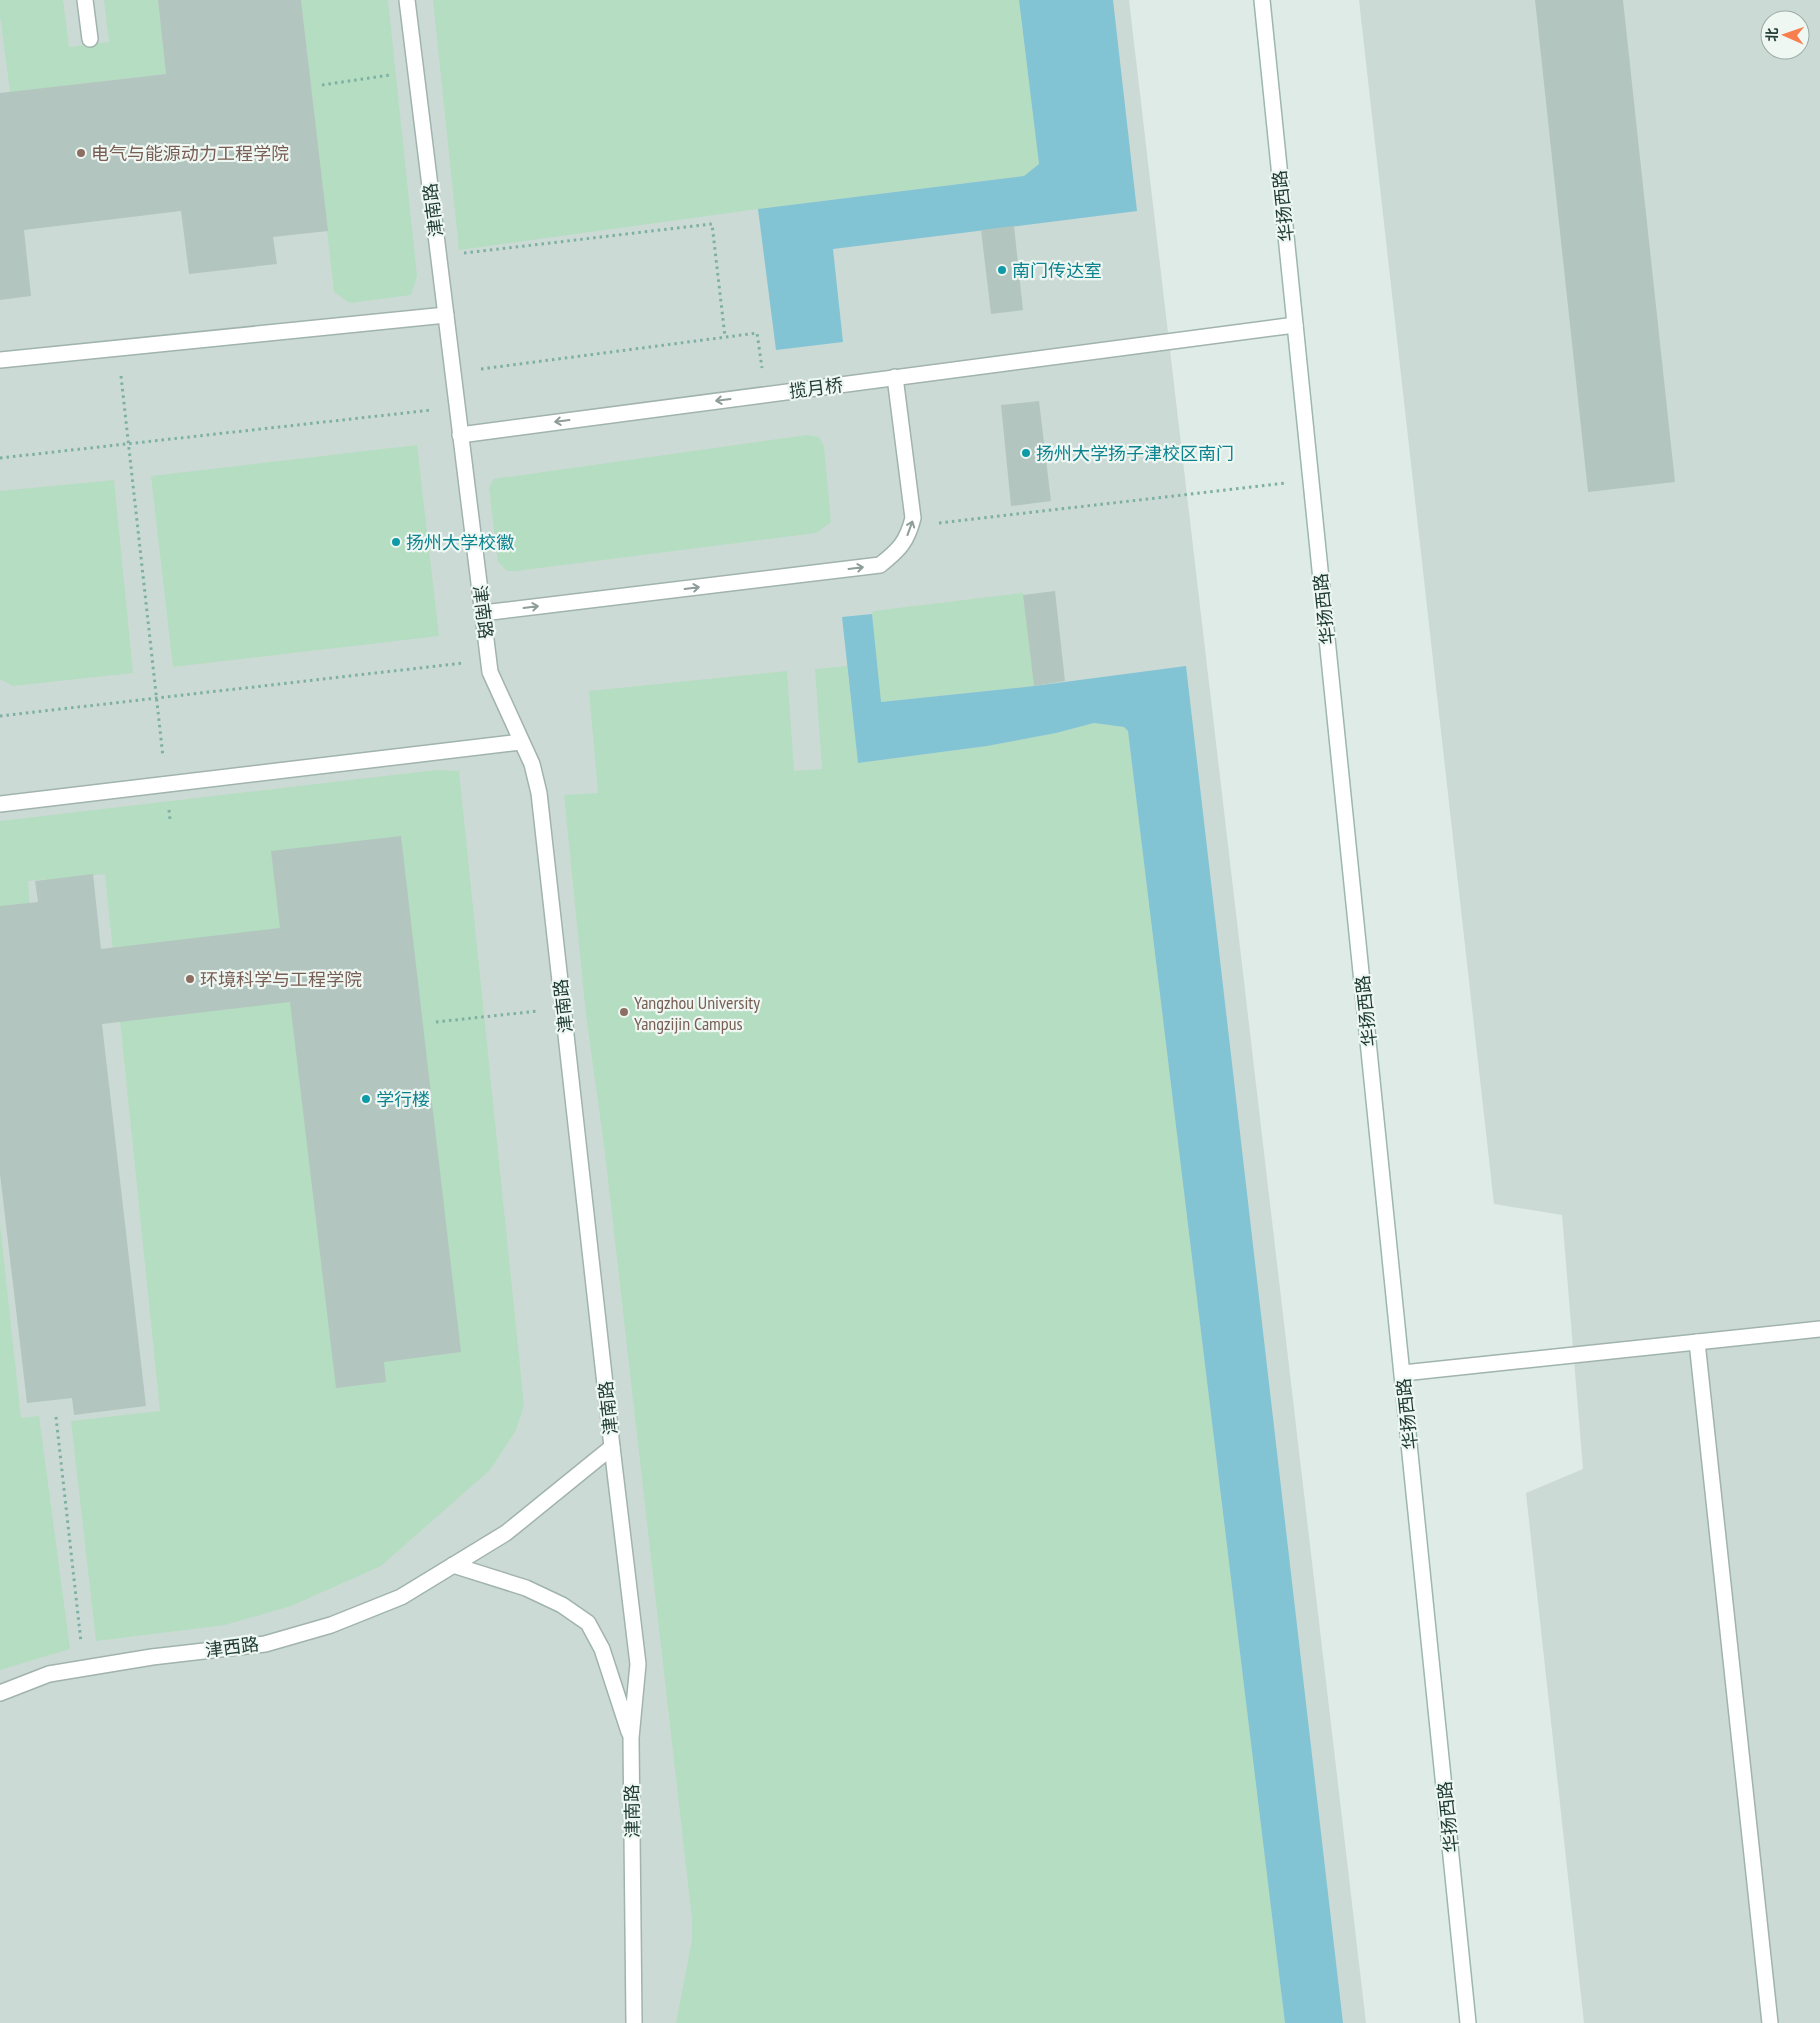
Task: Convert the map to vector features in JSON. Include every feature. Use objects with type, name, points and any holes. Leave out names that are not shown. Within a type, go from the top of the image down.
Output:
[{"type":"main road","points":[[85,0],[90,40]]},
{"type":"main road","name":"津南路","points":[[407,0],[490,672],[532,764],[540,793],[612,1447],[638,1664],[631,1738],[634,2023]]},
{"type":"main road","name":"华扬西路","points":[[1262,0],[1468,2023]]},
{"type":"main road","points":[[0,360],[446,315]]},
{"type":"main road","name":"揽月桥","points":[[460,435],[1295,325]]},
{"type":"main road","points":[[483,613],[880,565],[899,550],[913,518],[895,377]]},
{"type":"main road","points":[[0,804],[521,742]]},
{"type":"main road","points":[[1403,1373],[1820,1329]]},
{"type":"main road","points":[[1696,1342],[1770,2023]]},
{"type":"main road","name":"津西路","points":[[0,1692],[49,1674],[152,1656],[265,1644],[322,1628],[401,1597],[506,1533],[612,1447]]},
{"type":"main road","points":[[453,1565],[526,1588],[562,1605],[588,1623],[602,1649],[631,1738]]},
{"type":"path","points":[[322,85],[416,71]]},
{"type":"path","points":[[439,256],[712,224],[726,337]]},
{"type":"path","points":[[453,372],[757,333],[769,394]]},
{"type":"path","points":[[118,348],[170,820]]},
{"type":"path","points":[[0,458],[457,407]]},
{"type":"path","points":[[911,526],[1311,481]]},
{"type":"path","points":[[0,716],[488,660]]},
{"type":"path","points":[[436,1022],[564,1008]]},
{"type":"path","points":[[56,1418],[84,1668]]},
{"type":"shaded area","name":"Yangzhou University Yangzijin Campus","points":[[0,0],[1129,0],[1366,2023],[0,2023]]},
{"type":"shaded area","points":[[1359,0],[1820,0],[1820,2023],[1584,2023],[1526,1493],[1583,1469],[1562,1215],[1494,1204]]},
{"type":"green space","points":[[0,0],[63,0],[69,47],[109,42],[104,0],[158,0],[166,74],[10,92],[0,16]]},
{"type":"green space","points":[[301,0],[388,0],[417,276],[411,295],[350,303],[334,292]]},
{"type":"green space","points":[[433,0],[1019,0],[1039,164],[1024,176],[758,209],[459,250]]},
{"type":"green space","points":[[807,435],[819,437],[824,446],[831,522],[816,533],[516,571],[507,571],[498,562],[489,488],[493,479]]},
{"type":"green space","points":[[417,445],[439,636],[173,667],[151,476]]},
{"type":"green space","points":[[114,480],[133,673],[13,686],[0,679],[0,491]]},
{"type":"green space","points":[[1023,593],[1034,686],[880,702],[873,611]]},
{"type":"green space","points":[[847,666],[858,763],[987,746],[1056,733],[1094,723],[1124,727],[1128,731],[1285,2023],[676,2023],[692,1940],[692,1919],[605,1153],[586,1015],[564,795],[598,793],[589,691],[787,671],[794,771],[822,769],[815,669]]},
{"type":"green space","points":[[436,770],[459,771],[524,1405],[516,1430],[490,1470],[381,1566],[291,1606],[225,1625],[96,1641],[71,1421],[160,1411],[105,874],[28,881],[30,913],[0,917],[0,821]]},
{"type":"green space","points":[[0,1224],[21,1418],[39,1416],[70,1649],[0,1670]]},
{"type":"water","points":[[1019,0],[1113,0],[1137,211],[833,249],[843,342],[776,350],[758,209],[1024,176],[1039,164]]},
{"type":"water","points":[[872,614],[881,702],[1034,686],[1186,666],[1343,2023],[1285,2023],[1128,731],[1124,727],[1094,723],[1056,733],[987,746],[858,763],[842,617]]},
{"type":"building","points":[[158,0],[301,0],[328,231],[273,237],[277,264],[189,274],[181,211],[24,230],[31,296],[0,300],[0,93],[166,74]]},
{"type":"building","points":[[1535,0],[1623,0],[1675,482],[1588,492]]},
{"type":"building","name":"南门传达室","points":[[1014,226],[1023,310],[991,314],[981,230]]},
{"type":"building","name":"扬州大学扬子津校区南门","points":[[1039,401],[1051,501],[1011,506],[1001,405]]},
{"type":"building","points":[[1055,591],[1065,681],[1034,686],[1023,595]]},
{"type":"building","name":"学行楼","points":[[401,836],[461,1352],[384,1362],[386,1382],[336,1388],[290,1002],[102,1024],[146,1406],[74,1415],[72,1398],[27,1403],[0,1174],[0,906],[38,902],[35,881],[93,874],[101,949],[280,928],[271,851]]},
{"type":"place","name":"电气与能源动力工程学院","points":[[81,153]]},
{"type":"place","name":"南门传达室","points":[[1002,270]]},
{"type":"place","name":"扬州大学扬子津校区南门","points":[[1026,453]]},
{"type":"place","name":"扬州大学校徽","points":[[396,542]]},
{"type":"place","name":"环境科学与工程学院","points":[[190,979]]},
{"type":"place","name":"Yangzhou University Yangzijin Campus","points":[[624,1012]]},
{"type":"place","name":"学行楼","points":[[366,1099]]}]
